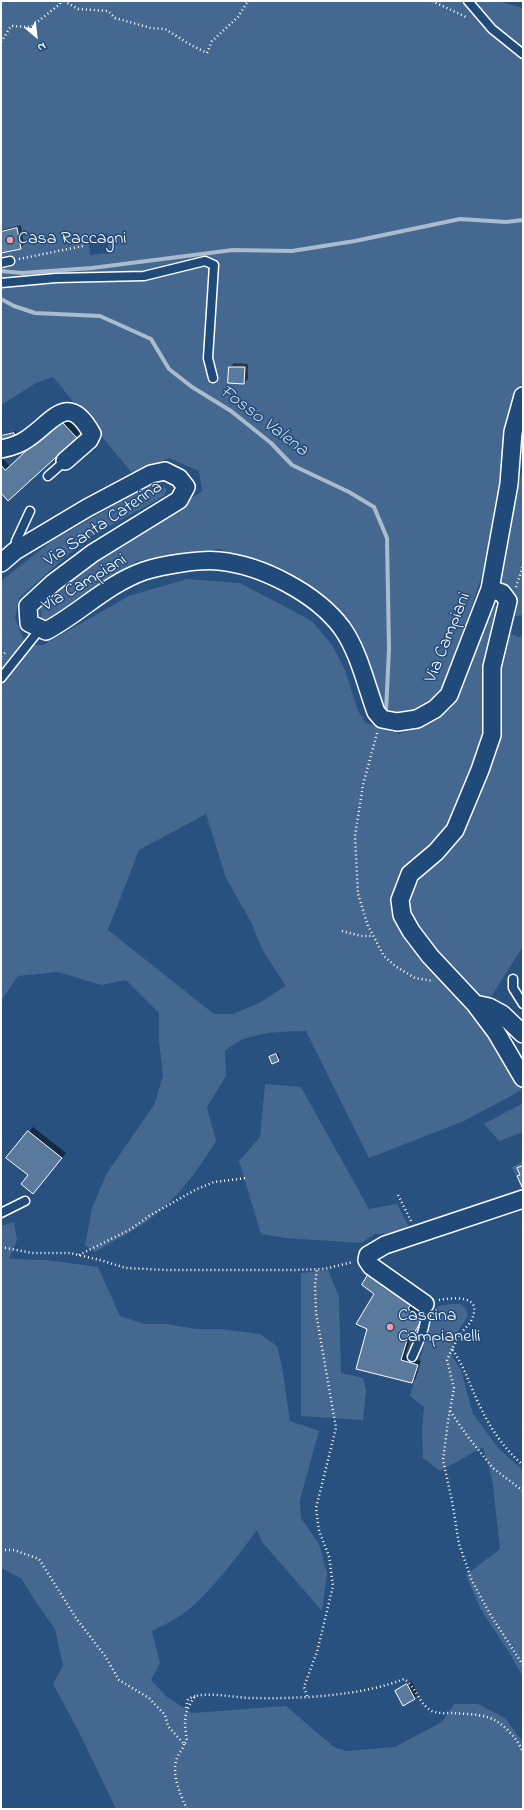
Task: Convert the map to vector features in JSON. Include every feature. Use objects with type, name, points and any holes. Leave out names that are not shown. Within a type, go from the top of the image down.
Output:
[{"type":"street","name":"Via Campiani","points":[[40,629],[46,631],[109,588],[144,571],[180,564],[218,561],[251,567],[280,580],[314,600],[342,628],[355,653],[380,723],[417,719],[435,709],[449,695],[490,589],[509,484],[513,432],[523,396]]},
{"type":"street","points":[[1,449],[17,445],[32,435],[48,421],[64,412],[72,412],[78,415],[92,434],[90,440],[65,461]]},
{"type":"street","name":"Via Santa Caterina","points":[[1,563],[15,551],[87,508],[151,474],[165,471],[179,478],[186,487],[179,500],[172,506],[93,553],[53,583],[28,606],[29,623],[40,629]]},
{"type":"street","points":[[490,589],[502,593],[508,601],[492,667],[492,735],[480,770],[455,830],[436,852],[410,874],[400,900],[402,915],[411,931],[430,956],[475,1004],[496,1032],[523,1078]]},
{"type":"street","points":[[475,1004],[489,1007],[502,1014],[523,1034]]},
{"type":"street","points":[[425,1304],[371,1266],[367,1260],[368,1255],[385,1244],[523,1199]]},
{"type":"lane","points":[[468,1],[492,29],[523,54]]},
{"type":"lane","points":[[1,263],[10,261]]},
{"type":"lane","points":[[1,283],[56,278],[144,276],[205,261],[214,265],[208,358],[213,378]]},
{"type":"lane","points":[[48,476],[65,461]]},
{"type":"lane","points":[[15,551],[16,541],[30,511]]},
{"type":"lane","points":[[1,678],[40,629]]},
{"type":"lane","points":[[513,979],[513,988],[523,1004]]},
{"type":"lane","points":[[1,1213],[25,1201]]},
{"type":"lane","points":[[412,1357],[423,1329],[426,1310],[425,1304]]},
{"type":"path","points":[[1,42],[11,26],[31,27],[60,4],[60,1]]},
{"type":"path","points":[[64,1],[78,8],[108,11],[115,18],[150,28],[165,29],[191,45],[208,53],[212,41],[238,17],[248,1]]},
{"type":"path","points":[[432,1],[458,14],[476,20],[484,19]]},
{"type":"path","points":[[10,261],[83,246]]},
{"type":"path","points":[[517,584],[523,566]]},
{"type":"path","points":[[380,723],[363,785],[356,836],[358,894],[368,926],[384,956],[394,966],[415,978],[460,987]]},
{"type":"path","points":[[342,931],[361,936],[374,936]]},
{"type":"path","points":[[79,1255],[131,1229],[149,1216],[195,1190],[214,1182],[247,1178]]},
{"type":"path","points":[[398,1195],[418,1234]]},
{"type":"path","points":[[1,1247],[32,1253],[70,1253],[126,1268],[140,1269],[261,1271],[317,1269],[367,1260]]},
{"type":"path","points":[[307,1696],[304,1687],[317,1652],[333,1586],[329,1556],[319,1531],[316,1508],[336,1428],[316,1313],[315,1285],[317,1269]]},
{"type":"path","points":[[425,1304],[452,1298],[467,1299],[472,1303],[474,1311],[471,1322],[460,1335],[447,1360],[454,1388],[443,1460],[459,1544],[472,1580],[490,1614],[523,1665]]},
{"type":"path","points":[[452,1349],[462,1364],[488,1423],[503,1444],[523,1465]]},
{"type":"path","points":[[450,1410],[468,1437],[493,1468],[523,1491]]},
{"type":"path","points":[[1,1550],[14,1550],[39,1559],[76,1618],[105,1656],[119,1680],[149,1698],[165,1715],[168,1726],[184,1744]]},
{"type":"path","points":[[187,1809],[179,1791],[175,1773],[177,1757],[182,1752],[184,1744],[187,1741],[184,1725],[186,1709],[195,1696],[212,1695],[251,1698],[307,1696],[384,1687],[404,1680],[409,1682],[417,1695],[430,1710],[440,1713],[487,1717],[508,1730],[520,1745],[523,1752]]},
{"type":"shaded area","points":[[1,1],[498,1],[523,8],[523,381],[516,392],[483,572],[446,685],[428,707],[399,716],[380,703],[377,684],[359,643],[346,622],[330,602],[300,581],[266,564],[220,549],[137,561],[63,610],[42,622],[40,604],[79,572],[148,529],[202,491],[199,471],[169,458],[132,473],[53,377],[36,383],[1,405]],"holes":[[[107,234],[109,253],[90,255],[88,236]]]},
{"type":"shaded area","points":[[523,468],[523,615],[513,616],[515,601],[506,586],[497,578]]},
{"type":"shaded area","points":[[155,482],[167,489],[164,496],[86,539],[19,598],[15,618],[26,645],[43,645],[129,596],[187,579],[240,583],[312,621],[332,645],[345,670],[358,711],[366,723],[399,734],[426,724],[451,708],[490,604],[501,610],[483,681],[483,740],[455,814],[433,845],[402,872],[392,905],[401,924],[476,1019],[522,1087],[520,1091],[464,1121],[369,1158],[306,1031],[274,1032],[253,1036],[234,1044],[225,1051],[226,1076],[207,1107],[216,1141],[193,1175],[165,1207],[143,1224],[95,1252],[85,1245],[92,1208],[107,1173],[154,1105],[163,1076],[159,1041],[159,1013],[126,980],[101,985],[58,972],[18,976],[1,1001],[1,581],[53,540]],"holes":[[[206,814],[226,878],[251,922],[263,951],[286,986],[259,1003],[233,1014],[214,1014],[108,930],[139,850]]]},
{"type":"shaded area","points":[[508,633],[519,637],[523,636],[523,946],[493,994],[483,1005],[413,927],[405,906],[420,879],[447,852],[473,805],[496,669]]},
{"type":"shaded area","points":[[265,1084],[301,1087],[369,1209],[397,1204],[411,1231],[404,1233],[375,1234],[361,1243],[285,1238],[261,1234],[239,1161],[260,1137]]},
{"type":"shaded area","points":[[523,1103],[523,1132],[499,1141],[484,1124]]},
{"type":"shaded area","points":[[523,1154],[523,1194],[411,1231],[522,1190],[512,1167],[522,1162]]},
{"type":"shaded area","points":[[14,1222],[17,1240],[9,1259],[47,1260],[98,1267],[120,1316],[144,1324],[166,1324],[196,1329],[220,1329],[260,1334],[277,1346],[282,1366],[290,1421],[319,1431],[300,1500],[301,1518],[319,1544],[327,1573],[322,1611],[262,1542],[257,1530],[227,1569],[194,1605],[174,1620],[152,1631],[160,1663],[151,1680],[167,1697],[192,1713],[286,1706],[334,1747],[347,1751],[395,1747],[442,1722],[454,1704],[478,1704],[505,1718],[523,1742],[523,1809],[116,1809],[78,1730],[53,1684],[63,1666],[55,1629],[21,1578],[1,1568],[1,1226]]},
{"type":"shaded area","points":[[328,1270],[339,1297],[341,1373],[363,1378],[366,1390],[363,1420],[301,1416],[301,1273]]},
{"type":"shaded area","points":[[460,1304],[466,1309],[468,1316],[453,1339],[452,1356],[461,1370],[473,1414],[499,1449],[523,1470],[523,1677],[510,1654],[481,1610],[466,1575],[500,1549],[492,1478],[483,1447],[440,1471],[423,1458],[422,1429],[424,1407],[410,1396],[435,1307]]},
{"type":"building","name":"Casa Raccagni","points":[[17,228],[21,249],[1,253],[1,232]]},
{"type":"building","points":[[229,367],[245,367],[244,384],[228,383]]},
{"type":"building","points":[[60,420],[77,438],[8,501],[1,493],[1,465],[5,470]]},
{"type":"building","points":[[14,433],[17,441],[1,444],[1,436]]},
{"type":"building","points":[[276,1054],[279,1061],[272,1064],[269,1057]]},
{"type":"building","points":[[28,1131],[62,1158],[33,1194],[21,1184],[28,1175],[6,1158]]},
{"type":"building","points":[[523,1166],[523,1189],[517,1176],[520,1175],[517,1168]]},
{"type":"building","name":"Cascina Campianelli","points":[[369,1273],[413,1301],[408,1309],[423,1318],[413,1335],[409,1334],[401,1360],[418,1365],[412,1383],[356,1369],[367,1329],[356,1324],[374,1294],[362,1285]]},
{"type":"building","points":[[407,1684],[415,1699],[403,1706],[395,1691]]},
{"type":"waterway","name":"Fosso Valena","points":[[1,271],[22,273],[92,268],[233,250],[292,251],[355,241],[460,219],[506,222],[523,220]]},
{"type":"waterway","name":"Fosso Valena","points":[[1,299],[14,306],[35,313],[100,316],[151,339],[169,369],[192,387],[231,411],[271,443],[292,465],[349,492],[374,507],[387,538],[389,649],[386,712]]},
{"type":"place","name":"Casa Raccagni","points":[[10,240]]},
{"type":"place","name":"Cascina Campianelli","points":[[390,1327]]}]
